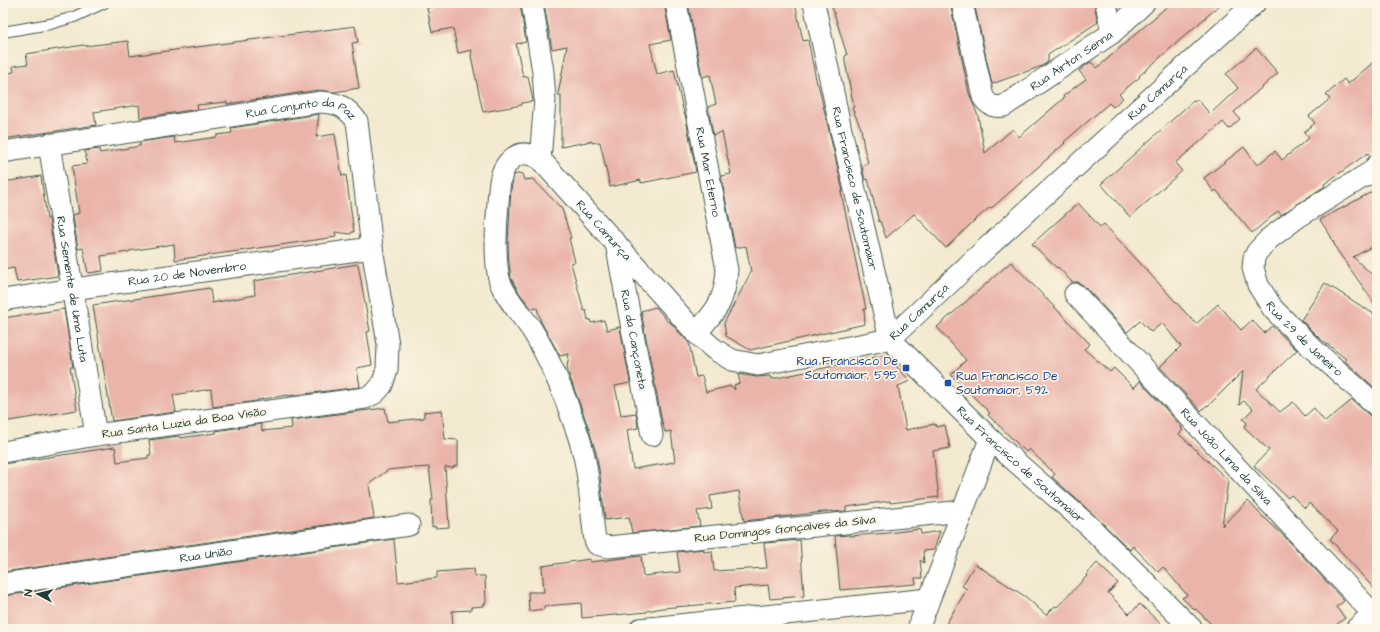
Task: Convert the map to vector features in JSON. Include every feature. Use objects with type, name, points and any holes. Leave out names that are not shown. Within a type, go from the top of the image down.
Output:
[{"type":"street","points":[[532,3],[544,72],[545,100],[536,157]]},
{"type":"street","name":"Rua Mar Eterno","points":[[676,3],[727,270],[726,288],[721,301],[713,315],[696,333]]},
{"type":"street","name":"Rua Francisco de Soutomaior","points":[[814,3],[841,130],[890,339],[990,439],[1089,526],[1192,629]]},
{"type":"street","name":"Rua Airton Senna","points":[[962,3],[983,97],[987,103],[992,106],[999,107],[1004,106],[1112,33],[1144,3]]},
{"type":"street","points":[[1106,3],[1112,33]]},
{"type":"street","name":"Rua Camurça","points":[[536,157],[616,243],[696,333],[714,349],[732,360],[758,365],[890,339],[974,260],[1255,3]]},
{"type":"street","name":"Rua Conjunto da Paz","points":[[3,152],[312,103],[333,103],[342,106],[357,121],[372,248],[388,344],[387,370],[382,385],[375,393],[365,398]]},
{"type":"street","name":"Rua Semente de Uma Luta","points":[[49,144],[96,435]]},
{"type":"street","name":"Rua Domingos Gonçalves da Silva","points":[[536,157],[520,154],[514,157],[503,169],[499,192],[496,238],[500,280],[505,294],[532,330],[558,380],[584,455],[595,540],[597,544],[608,548],[963,511]]},
{"type":"street","name":"Rua 29 de Janeiro","points":[[1375,172],[1298,216],[1270,238],[1257,252],[1254,258],[1253,268],[1258,285],[1273,309],[1312,348],[1377,406]]},
{"type":"street","name":"Rua da Cançoneta","points":[[616,243],[652,435]]},
{"type":"street","name":"Rua 20 de Novembro","points":[[3,300],[72,289],[372,248]]},
{"type":"street","name":"Rua João Lima da Silva","points":[[1075,294],[1376,614]]},
{"type":"street","name":"Rua Santa Luzia da Boa Visão","points":[[3,452],[96,435],[365,398]]},
{"type":"street","points":[[918,629],[990,439]]},
{"type":"street","name":"Rua União","points":[[3,584],[409,525]]},
{"type":"street","points":[[640,629],[929,599]]},
{"type":"street","points":[[1356,629],[1376,614]]},
{"type":"lane","points":[[3,32],[50,24],[74,17],[104,3]]},
{"type":"building","points":[[431,3],[520,3],[526,42],[516,44],[523,77],[528,76],[533,101],[522,103],[522,105],[483,112],[471,56],[472,50],[458,53],[453,28],[432,32],[427,8],[431,7]]},
{"type":"building","points":[[544,3],[664,3],[671,40],[650,44],[657,74],[674,70],[685,114],[696,172],[641,183],[641,180],[610,187],[600,142],[592,143],[592,141],[561,147],[561,95],[558,95],[567,46],[552,49]]},
{"type":"building","points":[[688,3],[795,3],[803,41],[808,40],[843,191],[841,192],[866,309],[864,309],[865,324],[750,350],[726,336],[724,323],[751,272],[746,246],[735,248],[721,176],[731,174],[722,132],[713,135],[708,107],[716,104],[710,75],[702,77]]},
{"type":"building","points":[[831,3],[950,3],[969,93],[978,116],[985,153],[1013,129],[1019,137],[1064,98],[1063,96],[1086,79],[1079,71],[1091,62],[1097,68],[1171,3],[1222,3],[1119,94],[1123,98],[1113,107],[1109,103],[993,207],[989,208],[975,220],[946,248],[914,214],[886,238],[880,221],[879,222],[868,179],[865,180],[862,166],[868,163],[861,128],[852,108],[854,107],[845,62],[845,56],[847,55]]},
{"type":"building","points":[[974,3],[1094,3],[1098,22],[1048,55],[1048,62],[1042,66],[992,84]]},
{"type":"building","points":[[355,26],[358,42],[352,43],[359,88],[334,92],[318,90],[227,104],[227,102],[197,105],[198,109],[140,118],[139,105],[94,112],[96,125],[3,139],[3,99],[6,99],[3,74],[14,72],[13,66],[28,64],[26,54],[84,45],[128,41],[130,56]]},
{"type":"building","points":[[1256,48],[1278,73],[1234,112],[1240,119],[1229,129],[1223,122],[1175,163],[1182,171],[1130,217],[1101,184],[1193,101],[1194,102],[1197,99],[1210,114],[1238,88],[1226,74]]},
{"type":"building","points":[[1377,59],[1377,153],[1370,156],[1368,153],[1324,184],[1325,186],[1281,215],[1278,211],[1252,233],[1216,190],[1214,192],[1204,178],[1244,147],[1257,165],[1275,151],[1282,160],[1309,138],[1304,132],[1315,123],[1309,116],[1330,99],[1326,95],[1344,79],[1348,84]]},
{"type":"building","points":[[319,114],[316,137],[335,134],[342,176],[346,175],[354,232],[351,234],[335,232],[336,237],[175,260],[174,244],[101,256],[103,271],[88,273],[83,248],[78,249],[73,215],[79,213],[72,166],[87,164],[85,151],[99,149],[100,153],[140,146],[140,142],[174,137],[175,143],[217,137],[217,135],[232,133],[231,128]]},
{"type":"building","points":[[522,173],[524,180],[533,179],[562,209],[571,238],[569,238],[575,262],[571,263],[584,311],[586,310],[588,320],[590,319],[591,323],[604,320],[607,330],[620,327],[630,383],[615,386],[621,415],[636,413],[638,428],[627,430],[633,469],[675,462],[671,431],[665,432],[662,422],[641,311],[656,307],[668,322],[669,321],[689,343],[696,377],[702,376],[706,392],[731,386],[735,390],[734,385],[740,383],[738,374],[756,377],[771,376],[772,379],[886,355],[910,381],[898,386],[906,430],[935,424],[936,427],[945,425],[950,448],[933,451],[939,497],[890,503],[890,501],[846,507],[846,511],[833,511],[744,521],[739,491],[710,496],[712,509],[697,511],[700,526],[632,533],[629,517],[605,520],[596,453],[567,368],[569,354],[560,356],[541,322],[537,308],[532,309],[520,294],[511,278],[508,243],[511,189],[514,175]]},
{"type":"building","points":[[41,176],[47,219],[49,218],[58,276],[17,282],[14,268],[3,270],[3,182]]},
{"type":"building","points":[[1377,189],[1377,244],[1353,257],[1377,279],[1377,307],[1337,250],[1330,235],[1320,220]]},
{"type":"building","points":[[1078,203],[1100,227],[1104,224],[1196,324],[1218,304],[1241,330],[1252,320],[1264,333],[1272,326],[1297,350],[1256,389],[1280,412],[1293,402],[1305,416],[1314,408],[1325,422],[1352,400],[1369,415],[1377,418],[1377,592],[1330,539],[1338,531],[1309,503],[1305,508],[1291,495],[1288,498],[1254,466],[1269,450],[1244,427],[1247,423],[1243,419],[1253,409],[1244,401],[1239,405],[1243,371],[1208,406],[1207,405],[1201,411],[1160,367],[1181,346],[1162,323],[1151,332],[1140,321],[1127,332],[1084,286],[1078,282],[1072,282],[1058,267],[1057,268],[1032,244]]},
{"type":"building","points":[[1011,262],[1090,344],[1084,349],[1110,372],[1114,368],[1134,388],[1140,381],[1182,427],[1181,428],[1183,430],[1179,434],[1228,480],[1222,526],[1248,501],[1290,542],[1344,601],[1336,607],[1345,618],[1331,629],[1216,629],[1196,609],[1195,610],[1182,598],[1187,595],[1163,567],[1158,572],[1133,546],[1130,550],[1052,477],[1055,474],[1029,449],[1026,452],[988,415],[990,413],[951,375],[966,360],[937,327]]},
{"type":"building","points":[[358,264],[370,331],[367,332],[372,365],[357,368],[360,387],[288,395],[213,407],[211,389],[173,395],[176,412],[112,421],[93,305],[210,288],[212,303],[255,295],[254,281]]},
{"type":"building","points":[[1325,283],[1377,316],[1377,390],[1345,361],[1346,359],[1318,337],[1301,320]]},
{"type":"building","points":[[64,309],[73,367],[70,367],[77,410],[3,422],[3,318]]},
{"type":"building","points":[[385,408],[388,422],[424,418],[424,412],[442,410],[445,439],[458,440],[458,466],[454,466],[453,468],[445,467],[449,527],[432,527],[431,500],[433,500],[429,467],[415,467],[388,470],[369,484],[374,518],[3,572],[3,464],[115,447],[117,462],[148,458],[148,455],[151,455],[149,440],[179,436],[180,438],[216,433],[216,431],[261,424],[262,431],[292,428],[291,420]]},
{"type":"building","points":[[920,529],[921,534],[940,531],[934,550],[923,551],[924,563],[920,560],[922,578],[915,578],[916,584],[840,590],[835,536],[888,533]]},
{"type":"building","points":[[394,539],[398,582],[437,578],[437,572],[474,569],[475,576],[485,576],[486,603],[484,606],[471,607],[471,610],[452,611],[453,629],[3,629],[3,596]]},
{"type":"building","points":[[800,540],[804,596],[770,599],[768,585],[734,588],[735,602],[662,608],[647,612],[582,618],[581,603],[544,606],[544,609],[529,611],[528,592],[544,592],[542,566],[590,559],[590,562],[641,556],[643,576],[680,572],[677,552],[703,549],[704,552],[712,551],[714,571],[767,568],[764,543]]},
{"type":"building","points":[[1097,563],[1118,583],[1108,593],[1129,614],[1140,604],[1166,629],[943,629],[967,589],[962,586],[975,564],[1026,597],[1046,615],[1055,606],[1057,607],[1088,575],[1087,574]]},
{"type":"place","name":"Rua Francisco De Soutomaior, 595","points":[[906,368]]},
{"type":"place","name":"Rua Francisco De Soutomaior, 592","points":[[948,383]]}]
